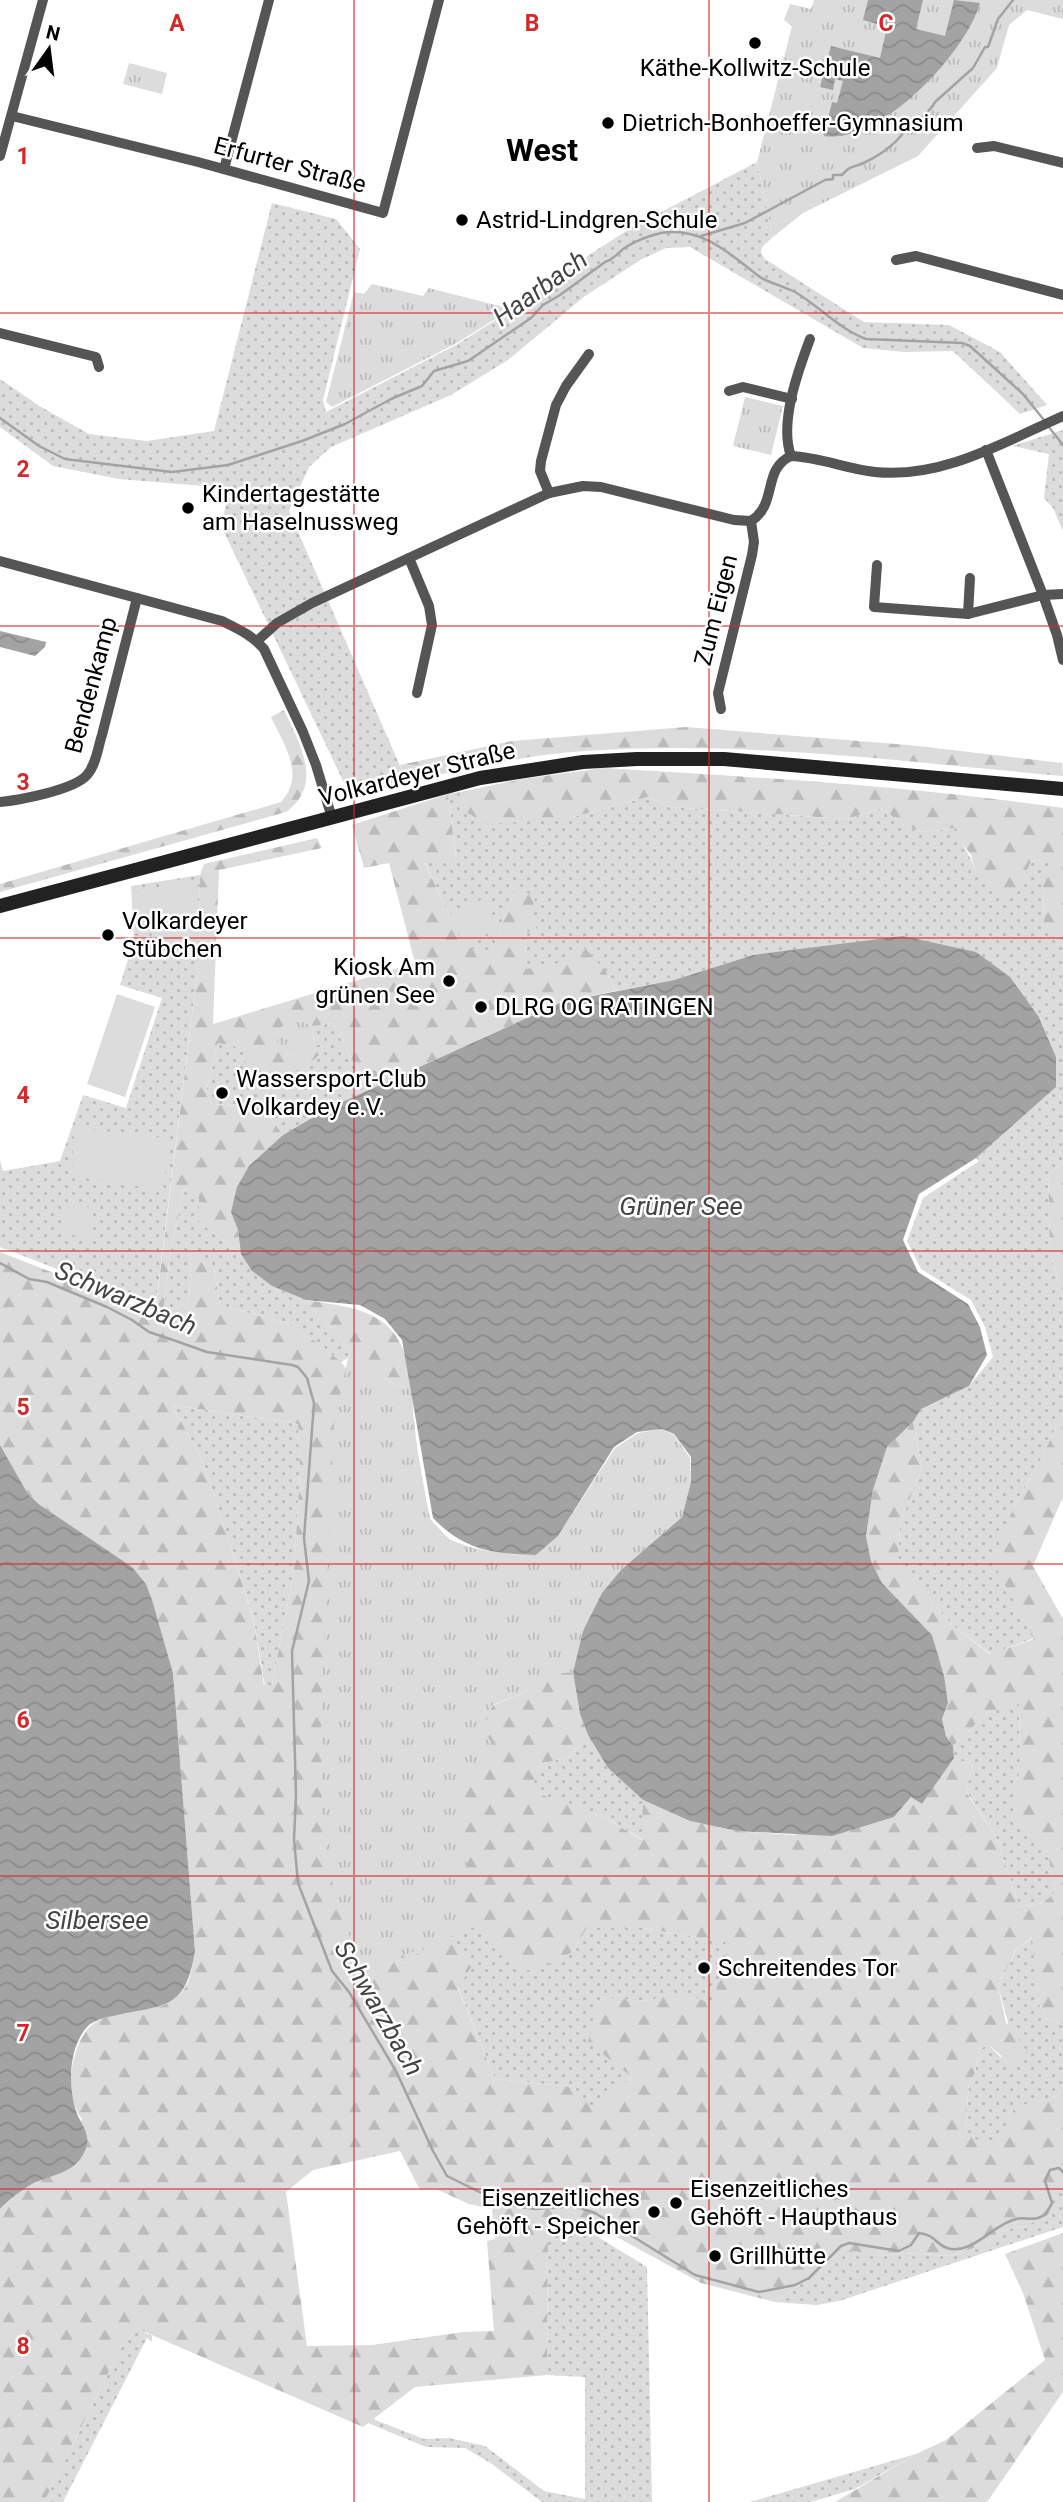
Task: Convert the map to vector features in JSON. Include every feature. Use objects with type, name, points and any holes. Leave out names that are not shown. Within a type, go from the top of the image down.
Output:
[{"type":"main road","name":"Volkardeyer Straße","points":[[0,906],[480,778],[583,762],[724,759],[1063,789]]},
{"type":"street","points":[[0,156],[43,0]]},
{"type":"street","points":[[225,170],[269,0]]},
{"type":"street","name":"Erfurter Straße","points":[[12,116],[383,213],[439,0]]},
{"type":"street","points":[[977,148],[994,146],[1063,163]]},
{"type":"street","points":[[896,260],[916,256],[1063,295]]},
{"type":"street","points":[[0,333],[96,357],[99,367]]},
{"type":"street","points":[[791,456],[786,438],[792,399],[810,339]]},
{"type":"street","points":[[549,493],[540,471],[556,405],[589,354]]},
{"type":"street","points":[[729,391],[743,387],[792,399]]},
{"type":"street","points":[[257,641],[277,623],[312,603],[549,493],[583,486],[601,487],[734,520],[751,521],[765,508],[779,464],[791,456],[854,469],[905,474],[967,458],[1059,418]]},
{"type":"street","points":[[986,450],[1058,635],[1063,660]]},
{"type":"street","name":"Zum Eigen","points":[[721,709],[718,693],[752,555],[754,542],[751,521]]},
{"type":"street","points":[[409,558],[429,606],[432,625],[417,693]]},
{"type":"street","points":[[0,561],[222,621],[244,631],[257,641],[264,649],[303,732],[332,818]]},
{"type":"street","points":[[877,565],[874,607],[968,614],[1043,595],[1063,594]]},
{"type":"street","points":[[968,614],[970,578]]},
{"type":"street","name":"Bendenkamp","points":[[0,802],[72,785],[88,774],[97,752],[137,598]]},
{"type":"green space","points":[[814,0],[1063,0],[1063,19],[1027,10],[1009,25],[997,68],[918,156],[803,213],[773,237],[757,162],[792,26],[784,20],[790,4],[811,9]]},
{"type":"green space","points":[[129,63],[167,73],[162,94],[123,84]]},
{"type":"green space","points":[[757,162],[773,237],[762,247],[761,253],[765,259],[864,322],[949,325],[1000,352],[1047,405],[1020,414],[953,351],[904,352],[863,348],[690,247],[666,248],[642,259],[585,296],[508,360],[451,395],[331,447],[309,467],[289,511],[407,782],[356,795],[347,789],[222,528],[228,488],[119,479],[53,466],[0,427],[0,379],[41,407],[89,434],[147,441],[214,431],[272,203],[336,219],[360,249],[323,400],[326,412],[456,345],[631,228]]},
{"type":"green space","points":[[372,284],[423,296],[429,288],[511,309],[455,344],[332,407],[326,402],[354,292],[364,294]]},
{"type":"green space","points":[[745,397],[783,406],[771,455],[733,446]]},
{"type":"green space","points":[[1063,430],[1063,531],[1053,508],[1044,498],[1049,454],[1012,446]]},
{"type":"green space","points":[[284,710],[302,750],[306,776],[304,789],[286,812],[0,892],[0,884],[281,802],[292,781],[292,771],[286,749],[271,717]]},
{"type":"green space","points":[[686,727],[909,745],[1062,763],[1063,776],[824,754],[704,748],[563,753],[495,763],[407,782],[400,765],[512,741]]},
{"type":"green space","points":[[603,768],[891,788],[1063,808],[1063,943],[1044,926],[1043,886],[1051,863],[1032,859],[1015,897],[1002,900],[975,870],[971,855],[959,839],[957,828],[921,832],[902,824],[882,808],[847,819],[671,807],[648,797],[565,819],[487,824],[459,808],[460,792],[522,779]]},
{"type":"green space","points":[[460,792],[460,808],[565,819],[648,797],[671,807],[847,819],[882,808],[902,824],[921,832],[958,828],[975,870],[1015,896],[1032,859],[1052,863],[1043,886],[1044,925],[1063,943],[1063,1162],[1048,1175],[1050,1251],[1063,1301],[1063,1412],[1014,1507],[1034,1638],[991,1654],[952,1625],[898,1564],[900,1523],[922,1468],[913,1422],[921,1409],[969,1386],[993,1357],[985,1327],[971,1300],[921,1269],[907,1241],[923,1198],[979,1161],[976,1158],[1056,1087],[1056,1057],[1040,1018],[1010,978],[819,948],[753,955],[674,980],[615,991],[606,971],[565,962],[527,970],[524,932],[538,932],[515,889],[490,956],[463,946],[425,862],[456,858],[448,794]]},
{"type":"green space","points":[[448,794],[456,859],[425,863],[463,945],[490,956],[515,889],[536,896],[530,915],[538,932],[524,932],[527,969],[565,962],[580,943],[606,971],[615,991],[562,1002],[373,1088],[352,1060],[333,1023],[313,1026],[298,1020],[287,1055],[324,1046],[321,1052],[298,1070],[260,1087],[239,1087],[247,1049],[218,1043],[206,1092],[212,1104],[263,1108],[283,1135],[250,1166],[231,1212],[238,1230],[241,1254],[199,1222],[199,1195],[184,1188],[170,1255],[163,1312],[189,1303],[191,1254],[214,1269],[220,1305],[286,1323],[318,1343],[341,1362],[371,1401],[412,1404],[430,1519],[450,1540],[473,1548],[515,1555],[536,1555],[337,1878],[347,1934],[404,1964],[447,1932],[471,1967],[458,1988],[495,2079],[573,2087],[594,2110],[632,2077],[588,2042],[601,1997],[645,2001],[682,1992],[712,2004],[729,1943],[643,1928],[587,1928],[572,1952],[533,1972],[504,1959],[460,1904],[469,1847],[455,1806],[492,1706],[529,1690],[544,1674],[573,1672],[580,1714],[588,1735],[569,1757],[540,1764],[531,1791],[606,1818],[642,1840],[643,1800],[690,1821],[737,1831],[793,1835],[894,1817],[911,1797],[922,1804],[954,1758],[972,1765],[966,1792],[995,1835],[1020,1907],[1043,1903],[1055,1892],[1047,1849],[1014,1824],[1020,1756],[1019,1704],[988,1712],[953,1746],[946,1736],[942,1719],[948,1703],[932,1635],[882,1583],[871,1561],[866,1536],[873,1490],[887,1447],[913,1422],[922,1468],[900,1523],[898,1564],[952,1625],[990,1654],[1034,1639],[993,1562],[1014,1507],[1063,1412],[1063,1497],[1033,1566],[1063,1619],[1063,2024],[1047,2019],[1039,2004],[1032,1937],[1016,1950],[998,1986],[1006,2023],[1028,2052],[1013,2066],[989,2045],[979,2049],[975,2073],[969,2083],[965,2133],[994,2149],[1015,2107],[1063,2094],[1063,2187],[1056,2191],[1048,2215],[1026,2226],[1001,2231],[983,2245],[950,2256],[904,2253],[881,2256],[849,2250],[775,2302],[701,2283],[593,2224],[579,2221],[548,2227],[547,2375],[415,2387],[363,2427],[138,2329],[122,2345],[44,2502],[0,2502],[0,2209],[23,2189],[37,2182],[82,2119],[73,2102],[71,2081],[75,2053],[85,2032],[100,2020],[111,2016],[169,2003],[182,1992],[188,1981],[195,1951],[173,1673],[153,1603],[28,1494],[0,1445],[0,1252],[115,1297],[151,1315],[156,1306],[199,958],[200,875],[204,864],[317,838],[322,848],[219,870],[213,1024],[415,963],[389,863],[364,868],[352,825]],"holes":[[[172,1405],[298,1424],[300,1472],[294,1570],[272,1685],[264,1685],[254,1622],[200,1456]],[[400,2151],[420,2190],[436,2189],[469,2204],[492,2209],[495,2239],[487,2241],[494,2331],[463,2332],[372,2345],[307,2346],[286,2192],[313,2170]]]},
{"type":"green space","points":[[200,875],[199,958],[155,1311],[117,1292],[0,1247],[0,1160],[3,1171],[60,1161],[83,1095],[126,1108],[162,998],[120,985],[134,940],[131,886]]},
{"type":"green space","points":[[198,879],[196,946],[151,945],[152,929],[134,927],[134,892]]},
{"type":"green space","points":[[485,898],[498,929],[463,944],[450,913]]},
{"type":"green space","points":[[117,994],[155,1007],[125,1097],[87,1084]]},
{"type":"green space","points":[[298,1020],[313,1026],[314,1049],[287,1055],[275,1038],[282,1026]]},
{"type":"green space","points":[[333,1023],[352,1060],[373,1088],[327,1109],[283,1135],[263,1108],[212,1104],[206,1092],[218,1043],[248,1049],[240,1087],[323,1046],[314,1049],[313,1026]]},
{"type":"green space","points":[[74,1127],[170,1139],[163,1190],[72,1176]]},
{"type":"green space","points":[[1063,1162],[1063,1301],[1050,1251],[1048,1175]]},
{"type":"green space","points":[[184,1188],[199,1194],[199,1222],[241,1254],[252,1271],[272,1286],[306,1300],[350,1349],[348,1358],[341,1362],[318,1343],[286,1323],[220,1305],[214,1269],[191,1255],[189,1303],[163,1312],[170,1255]]},
{"type":"green space","points":[[66,1206],[92,1207],[90,1237],[61,1234]]},
{"type":"green space","points":[[306,1300],[358,1310],[382,1321],[402,1346],[413,1390],[388,1382],[350,1349]]},
{"type":"green space","points":[[350,1349],[388,1382],[413,1390],[414,1430],[428,1513],[437,1529],[462,1545],[493,1552],[536,1555],[558,1536],[615,1448],[638,1433],[662,1429],[674,1435],[690,1458],[691,1482],[682,1517],[621,1570],[583,1631],[573,1672],[544,1674],[529,1690],[491,1706],[482,1729],[493,1744],[488,1769],[464,1780],[455,1806],[469,1847],[460,1904],[482,1924],[364,1971],[337,1906],[322,1825],[321,1716],[334,1424]]},
{"type":"green space","points":[[172,1405],[298,1424],[300,1472],[294,1570],[272,1685],[265,1686],[254,1621],[200,1456]]},
{"type":"green space","points":[[690,1458],[576,1597],[573,1672],[544,1674],[491,1706],[572,1952],[587,1928],[643,1928],[730,1943],[712,2005],[682,1993],[645,2001],[601,1998],[632,2077],[594,2111],[573,2087],[495,2079],[458,1987],[447,1933],[404,1964],[347,1935],[337,1878],[470,1615]]},
{"type":"green space","points":[[1019,1703],[1020,1756],[1047,1848],[1055,1892],[1043,1903],[1020,1907],[995,1835],[966,1791],[972,1765],[954,1758],[953,1746],[988,1712]]},
{"type":"green space","points":[[588,1735],[608,1768],[643,1800],[643,1840],[606,1818],[530,1791],[540,1764],[569,1757]]},
{"type":"green space","points":[[1033,1937],[1039,2004],[1047,2019],[1063,2024],[1063,2094],[1015,2108],[994,2149],[965,2134],[969,2083],[975,2073],[979,2049],[989,2045],[1001,2058],[1008,2022],[998,1986],[1017,1949]]},
{"type":"green space","points":[[1063,2187],[1063,2227],[839,2301],[817,2305],[775,2302],[849,2249],[881,2256],[904,2253],[950,2256],[983,2245],[1001,2231],[1026,2226],[1056,2191]]},
{"type":"green space","points":[[548,2228],[593,2234],[647,2267],[652,2502],[542,2502],[492,2464],[465,2448],[426,2447],[368,2423],[373,2419],[424,2439],[449,2438],[485,2446],[544,2491],[585,2499],[585,2377],[547,2375]]},
{"type":"green space","points":[[1063,2233],[1063,2392],[987,2502],[835,2502],[916,2454],[946,2440],[1045,2360],[1023,2293],[1005,2254]]},
{"type":"green space","points":[[138,2329],[152,2336],[152,2342],[147,2338],[63,2502],[44,2502],[122,2345]]},
{"type":"green space","points":[[916,2454],[855,2489],[810,2502],[750,2502]]},
{"type":"water","points":[[868,0],[923,0],[916,29],[945,36],[954,0],[980,3],[958,46],[918,92],[870,126],[846,135],[824,136],[832,102],[837,103],[843,81],[835,79],[833,90],[820,87],[831,46],[880,58],[887,27],[863,20]]},
{"type":"water","points":[[0,631],[46,642],[45,647],[35,656],[0,647]]},
{"type":"water","name":"Grüner See","points":[[903,936],[976,952],[1010,977],[1039,1017],[1056,1057],[1056,1087],[976,1158],[919,1194],[903,1240],[918,1272],[968,1304],[980,1327],[987,1355],[969,1386],[921,1409],[913,1422],[887,1447],[873,1490],[866,1536],[871,1561],[882,1583],[932,1635],[944,1676],[948,1703],[942,1719],[946,1736],[953,1746],[954,1758],[922,1804],[911,1797],[894,1817],[832,1836],[737,1831],[690,1821],[643,1800],[608,1768],[588,1735],[580,1714],[573,1672],[583,1631],[602,1593],[621,1570],[682,1517],[691,1482],[691,1457],[674,1434],[662,1429],[637,1432],[614,1447],[558,1536],[536,1555],[492,1551],[468,1544],[456,1537],[433,1518],[402,1340],[385,1319],[360,1305],[306,1300],[272,1286],[252,1271],[241,1254],[238,1230],[231,1212],[237,1187],[249,1166],[283,1135],[327,1109],[562,1002],[674,980],[753,955]]},
{"type":"water","name":"Silbersee","points":[[0,1445],[28,1494],[40,1505],[132,1567],[146,1584],[173,1673],[195,1951],[191,1971],[178,1996],[158,2007],[99,2020],[90,2024],[82,2034],[74,2054],[71,2087],[77,2114],[86,2131],[85,2150],[72,2167],[29,2186],[0,2209]]},
{"type":"waterway","points":[[701,236],[745,223],[825,180],[833,179],[833,175],[842,175],[886,150],[973,68],[985,47],[988,47],[998,19],[1013,0]]},
{"type":"waterway","name":"Haarbach","points":[[0,418],[39,446],[65,459],[172,472],[228,465],[345,424],[422,386],[434,371],[468,361],[626,247],[652,235],[676,232],[690,234],[715,244],[760,277],[795,292],[856,335],[866,339],[962,343],[970,346],[1023,394],[1044,420]]},
{"type":"waterway","name":"Haarbach","points":[[1048,426],[1063,445]]},
{"type":"waterway","name":"Schwarzbach","points":[[0,1263],[29,1279],[47,1282],[107,1307],[149,1332],[207,1352],[292,1365],[298,1367],[307,1378],[314,1403],[304,1538],[309,1581],[292,1651],[296,1795],[294,1839],[298,1883],[332,1971],[349,1992],[396,2071],[447,2176],[504,2204],[535,2209],[574,2206],[595,2213],[695,2275],[759,2292],[795,2285],[809,2278],[841,2246],[849,2243],[899,2251],[911,2245],[919,2233],[947,2248],[965,2248],[1007,2222],[1043,2216],[1052,2203],[1045,2181],[1050,2170],[1059,2168],[1063,2172]]},
{"type":"place","name":"Käthe-Kollwitz-Schule","points":[[755,43]]},
{"type":"place","name":"Dietrich-Bonhoeffer-Gymnasium","points":[[608,123]]},
{"type":"place","name":"Astrid-Lindgren-Schule","points":[[462,220]]},
{"type":"place","name":"Kindertagestätte am Haselnussweg","points":[[188,508]]},
{"type":"place","name":"Volkardeyer Stübchen","points":[[108,935]]},
{"type":"place","name":"Kiosk Am grünen See","points":[[449,981]]},
{"type":"place","name":"DLRG OG RATINGEN","points":[[481,1007]]},
{"type":"place","name":"Wassersport-Club Volkardey e.V.","points":[[222,1093]]},
{"type":"place","name":"Schreitendes Tor","points":[[704,1968]]},
{"type":"place","name":"Eisenzeitliches Gehöft - Haupthaus","points":[[676,2203]]},
{"type":"place","name":"Eisenzeitliches Gehöft - Speicher","points":[[654,2212]]},
{"type":"place","name":"Grillhütte","points":[[715,2256]]},
{"type":"district","name":"West","points":[[542,150]]}]
